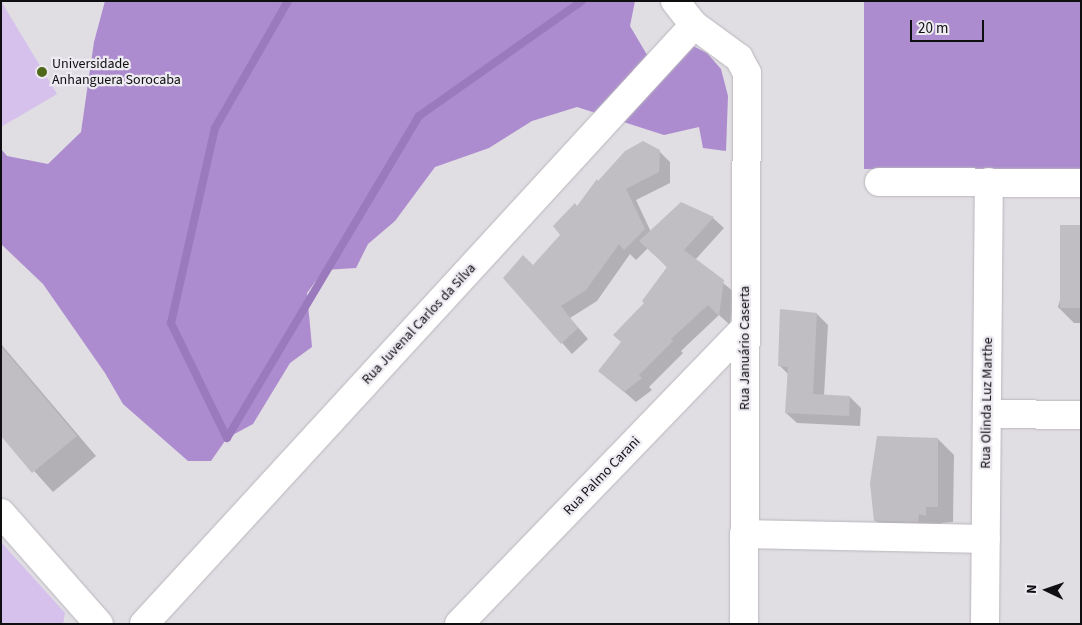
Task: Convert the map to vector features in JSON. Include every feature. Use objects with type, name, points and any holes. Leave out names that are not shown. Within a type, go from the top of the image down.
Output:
[{"type":"street","points":[[675,1],[694,25]]},
{"type":"street","name":"Rua Januário Caserta","points":[[694,25],[739,58],[746,73],[744,624]]},
{"type":"street","name":"Rua Juvenal Carlos da Silva","points":[[144,624],[694,25]]},
{"type":"street","points":[[879,182],[1081,183]]},
{"type":"street","name":"Rua Olinda Luz Marthe","points":[[985,624],[989,182]]},
{"type":"street","name":"Rua Palmo Carani","points":[[459,624],[745,328]]},
{"type":"street","points":[[987,414],[1081,415]]},
{"type":"street","points":[[1,513],[91,620]]},
{"type":"street","points":[[744,534],[986,539]]},
{"type":"shaded area","points":[[1,1],[57,94],[1,127]]},
{"type":"shaded area","points":[[105,1],[635,1],[630,26],[656,70],[685,42],[707,53],[721,69],[728,96],[726,151],[703,148],[699,127],[664,135],[577,107],[532,121],[489,148],[435,167],[395,221],[368,244],[356,268],[324,270],[307,293],[312,347],[290,363],[253,424],[227,438],[211,461],[188,461],[123,404],[105,373],[43,284],[1,244],[1,149],[7,156],[48,164],[81,132],[94,42]]},
{"type":"shaded area","points":[[864,1],[1081,1],[1081,169],[864,169]]},
{"type":"shaded area","points":[[1,542],[65,613],[63,624],[1,624]]},
{"type":"building","points":[[643,141],[660,150],[659,172],[626,189],[645,229],[624,250],[619,244],[586,290],[561,306],[578,328],[561,344],[503,278],[523,255],[533,265],[560,235],[553,226],[575,203],[577,206],[597,179],[598,181],[625,151]]},
{"type":"building","points":[[681,202],[714,217],[684,250],[724,280],[719,316],[708,305],[671,339],[673,341],[639,375],[642,378],[624,392],[598,371],[621,342],[613,335],[644,303],[642,301],[667,267],[639,241]]},
{"type":"building","points":[[1060,225],[1081,225],[1081,308],[1060,308]]},
{"type":"building","points":[[780,309],[817,313],[813,394],[850,396],[849,416],[785,413],[788,367],[778,366]]},
{"type":"building","points":[[1,346],[77,436],[32,473],[1,436]]},
{"type":"building","points":[[877,436],[938,438],[938,507],[926,507],[926,516],[919,514],[918,522],[874,521],[870,483]]},
{"type":"waterway","points":[[227,438],[171,323],[215,128],[288,1]]},
{"type":"waterway","points":[[227,438],[419,116],[582,1]]},
{"type":"place","name":"Universidade Anhanguera Sorocaba","points":[[42,72]]}]
